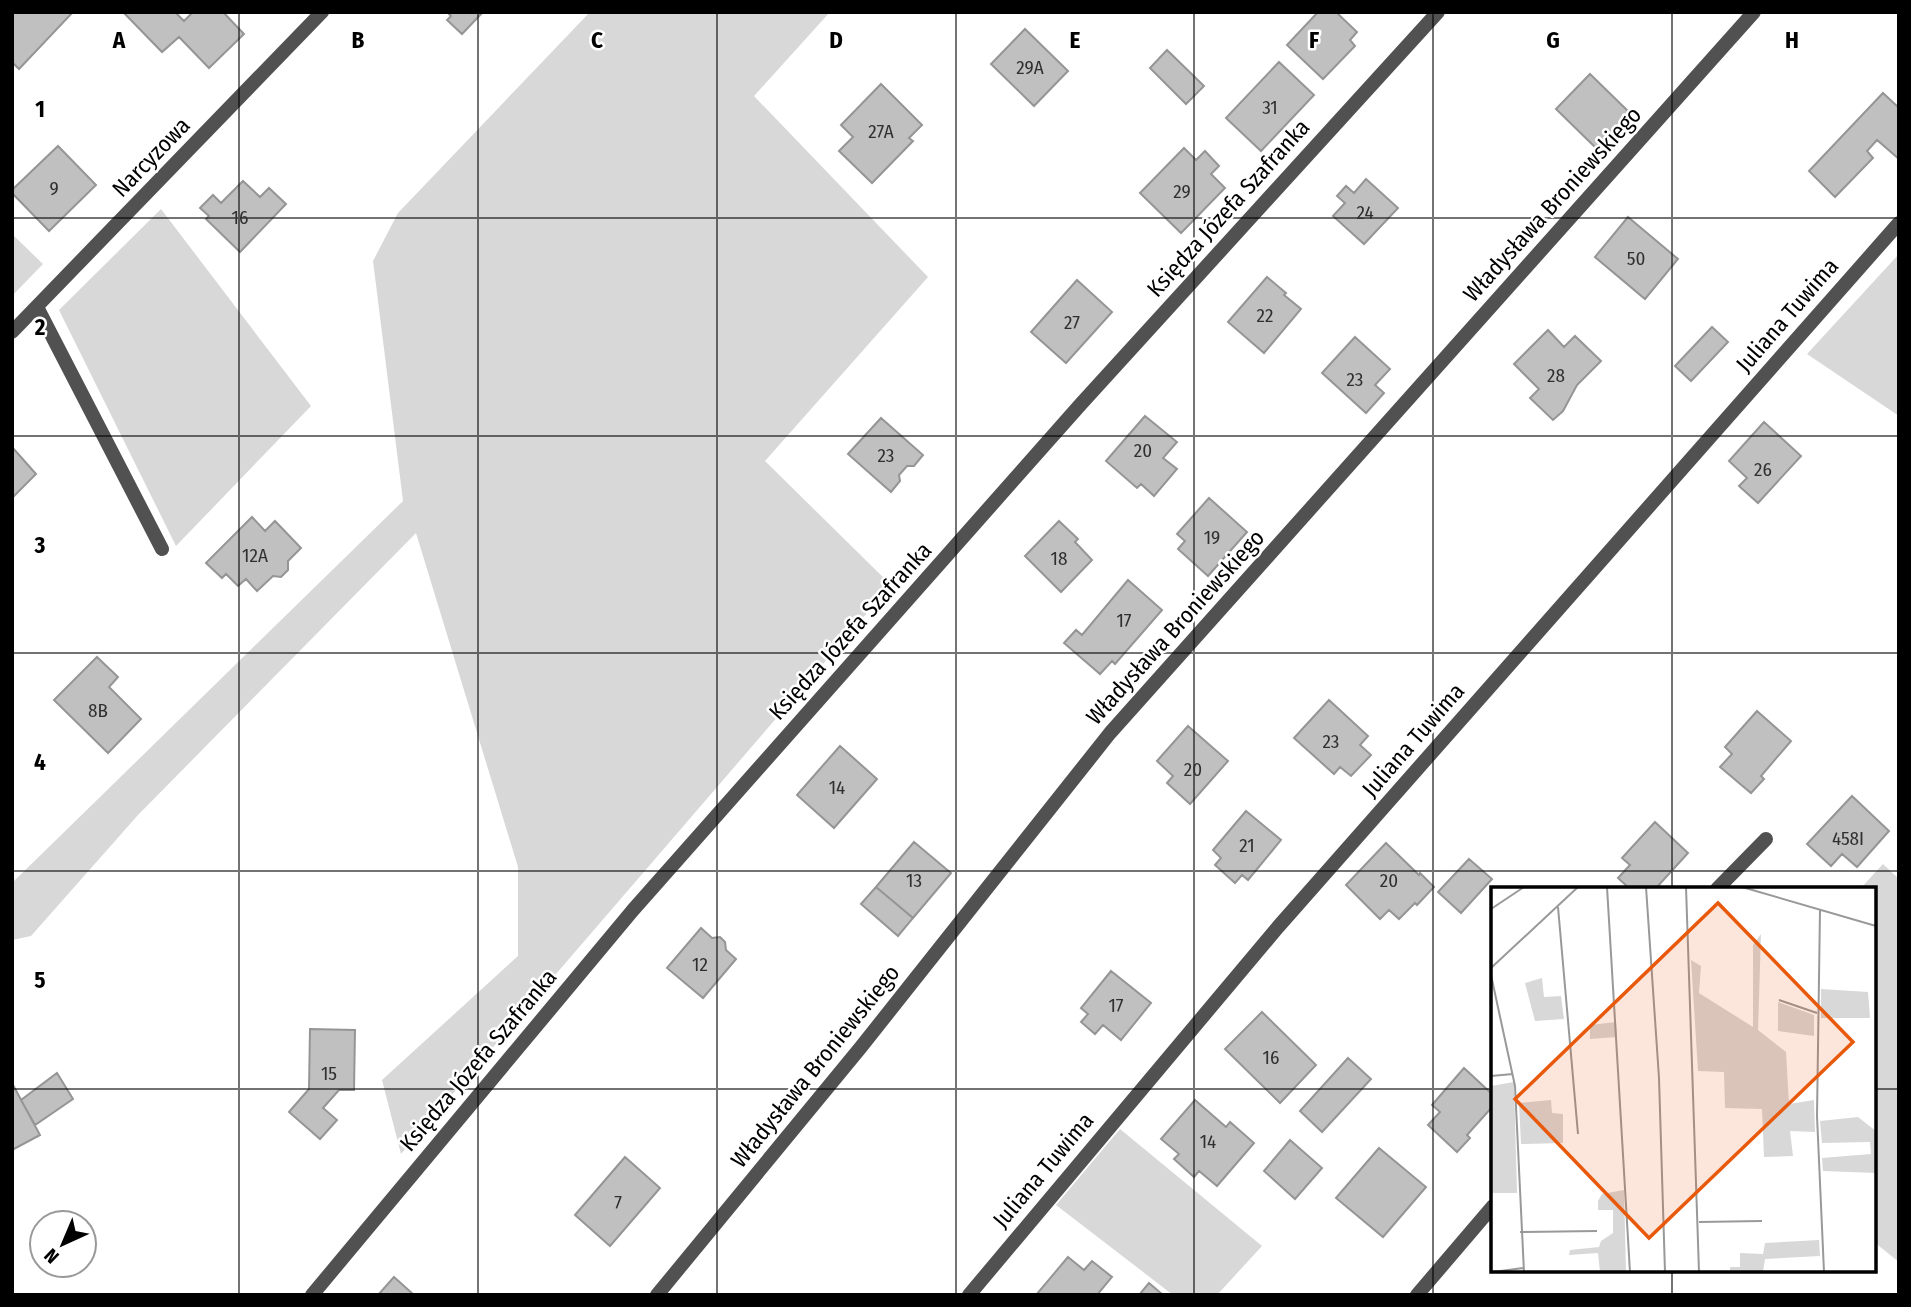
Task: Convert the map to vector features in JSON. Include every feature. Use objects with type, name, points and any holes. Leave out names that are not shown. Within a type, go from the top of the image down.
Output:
[{"type":"street","name":"Narcyzowa","points":[[12,332],[322,12]]},
{"type":"street","name":"Księdza Józefa Szafranka","points":[[312,1295],[633,910],[1080,405],[1438,12]]},
{"type":"street","name":"Władysława Broniewskiego","points":[[657,1295],[860,1047],[1110,733],[1754,12]]},
{"type":"street","name":"Juliana Tuwima","points":[[969,1295],[1279,927],[1899,223]]},
{"type":"street","points":[[37,307],[162,550]]},
{"type":"street","points":[[1719,887],[1766,839]]},
{"type":"street","points":[[1418,1295],[1491,1208]]},
{"type":"shaded area","points":[[590,12],[830,12],[754,96],[928,277],[765,461],[891,585],[401,1154],[382,1080],[518,956],[518,867],[416,533],[138,815],[31,936],[12,940],[12,883],[403,501],[373,261],[398,213]]},
{"type":"shaded area","points":[[161,209],[311,406],[176,546],[59,310]]},
{"type":"shaded area","points":[[12,234],[43,264],[12,296]]},
{"type":"shaded area","points":[[1899,254],[1899,416],[1807,354]]},
{"type":"shaded area","points":[[1883,864],[1899,879],[1899,1262],[1876,1244],[1876,887],[1862,887]]},
{"type":"shaded area","points":[[1120,1129],[1262,1246],[1217,1295],[1173,1295],[1056,1205]]},
{"type":"building","points":[[12,12],[73,12],[19,69],[12,62]]},
{"type":"building","points":[[123,12],[175,12],[184,21],[193,12],[223,12],[244,34],[209,68],[179,37],[162,52]]},
{"type":"building","points":[[447,12],[483,12],[462,34],[447,20],[451,16]]},
{"type":"building","points":[[1318,12],[1336,12],[1357,32],[1350,40],[1355,46],[1323,79],[1287,45]]},
{"type":"building","points":[[1025,29],[1068,71],[1034,106],[991,64]]},
{"type":"building","points":[[1167,50],[1204,86],[1186,104],[1150,68]]},
{"type":"building","points":[[1279,62],[1314,95],[1261,151],[1226,118]]},
{"type":"building","points":[[1590,74],[1631,114],[1597,149],[1556,109]]},
{"type":"building","points":[[881,84],[922,125],[909,138],[913,141],[872,183],[839,151],[853,137],[841,125]]},
{"type":"building","points":[[1883,93],[1899,108],[1899,159],[1877,140],[1867,151],[1873,158],[1835,197],[1809,171]]},
{"type":"building","points":[[58,146],[96,185],[49,231],[12,190]]},
{"type":"building","points":[[1184,148],[1196,160],[1205,151],[1219,166],[1211,174],[1225,188],[1181,233],[1140,193]]},
{"type":"building","points":[[1366,179],[1398,208],[1364,244],[1333,216],[1345,203],[1337,196],[1346,186],[1354,193]]},
{"type":"building","points":[[243,181],[260,197],[269,188],[286,204],[240,252],[206,219],[209,216],[200,208],[213,195],[221,203]]},
{"type":"building","points":[[1628,217],[1678,259],[1645,299],[1595,257]]},
{"type":"building","points":[[1267,277],[1301,309],[1264,353],[1228,322]]},
{"type":"building","points":[[1077,280],[1112,312],[1066,363],[1031,332]]},
{"type":"building","points":[[1712,327],[1728,342],[1691,381],[1675,366]]},
{"type":"building","points":[[1548,330],[1564,347],[1575,336],[1601,361],[1577,385],[1563,411],[1553,420],[1530,398],[1539,389],[1514,364]]},
{"type":"building","points":[[1355,337],[1390,369],[1375,385],[1384,393],[1366,413],[1322,373]]},
{"type":"building","points":[[1145,416],[1177,442],[1163,458],[1177,469],[1154,496],[1141,484],[1137,488],[1106,461]]},
{"type":"building","points":[[881,418],[923,455],[914,466],[907,466],[899,475],[900,481],[891,492],[848,454]]},
{"type":"building","points":[[1764,422],[1801,456],[1758,503],[1739,486],[1747,478],[1729,461]]},
{"type":"building","points":[[12,447],[36,474],[12,498]]},
{"type":"building","points":[[1209,498],[1247,532],[1208,576],[1178,549],[1185,541],[1177,534]]},
{"type":"building","points":[[252,517],[265,531],[275,521],[301,548],[288,561],[288,570],[281,577],[273,576],[257,591],[246,579],[238,586],[226,574],[222,578],[206,563]]},
{"type":"building","points":[[1059,521],[1078,539],[1075,542],[1092,560],[1061,592],[1025,556]]},
{"type":"building","points":[[1128,580],[1162,610],[1115,664],[1112,661],[1100,674],[1064,643],[1076,630],[1082,635]]},
{"type":"building","points":[[97,657],[118,677],[109,687],[141,719],[108,753],[54,700]]},
{"type":"building","points":[[1329,700],[1368,736],[1360,745],[1371,755],[1351,776],[1340,767],[1334,774],[1294,738]]},
{"type":"building","points":[[1757,711],[1791,741],[1761,776],[1764,779],[1751,793],[1720,767],[1732,754],[1725,747]]},
{"type":"building","points":[[1188,726],[1228,761],[1190,804],[1167,783],[1173,776],[1157,761]]},
{"type":"building","points":[[840,746],[877,779],[834,828],[797,795]]},
{"type":"building","points":[[1852,796],[1889,831],[1857,867],[1842,854],[1831,866],[1807,844]]},
{"type":"building","points":[[1246,811],[1281,840],[1248,880],[1242,875],[1235,883],[1215,865],[1221,858],[1213,850]]},
{"type":"building","points":[[1655,822],[1688,853],[1657,887],[1628,887],[1618,878],[1630,865],[1622,858]]},
{"type":"building","points":[[914,842],[951,873],[913,918],[876,887]]},
{"type":"building","points":[[1386,843],[1434,887],[1399,919],[1389,910],[1380,919],[1346,885]]},
{"type":"building","points":[[1469,859],[1492,879],[1461,913],[1438,892]]},
{"type":"building","points":[[876,887],[913,918],[898,936],[861,904]]},
{"type":"building","points":[[701,928],[712,938],[720,937],[725,942],[726,950],[736,959],[703,998],[667,968]]},
{"type":"building","points":[[1111,971],[1151,1003],[1121,1040],[1103,1025],[1095,1034],[1081,1022],[1088,1014],[1081,1008]]},
{"type":"building","points":[[1262,1012],[1316,1065],[1280,1103],[1225,1049]]},
{"type":"building","points":[[310,1029],[355,1030],[354,1090],[339,1090],[323,1108],[337,1120],[320,1139],[289,1112],[309,1089]]},
{"type":"building","points":[[1348,1058],[1371,1079],[1322,1132],[1300,1111]]},
{"type":"building","points":[[1464,1068],[1491,1093],[1491,1108],[1467,1135],[1470,1138],[1457,1152],[1428,1125],[1440,1112],[1432,1105]]},
{"type":"building","points":[[57,1073],[73,1099],[35,1125],[21,1100]]},
{"type":"building","points":[[12,1083],[40,1135],[12,1150]]},
{"type":"building","points":[[1195,1100],[1226,1127],[1230,1122],[1254,1143],[1217,1186],[1199,1171],[1194,1177],[1174,1159],[1179,1154],[1161,1139]]},
{"type":"building","points":[[1290,1140],[1322,1168],[1295,1199],[1264,1171]]},
{"type":"building","points":[[1379,1148],[1426,1187],[1383,1237],[1336,1198]]},
{"type":"building","points":[[625,1157],[660,1188],[610,1246],[575,1215]]},
{"type":"building","points":[[1068,1257],[1084,1270],[1092,1261],[1112,1277],[1097,1295],[1036,1295]]},
{"type":"building","points":[[394,1277],[414,1295],[378,1295]]},
{"type":"building","points":[[1149,1283],[1163,1295],[1139,1295]]}]
